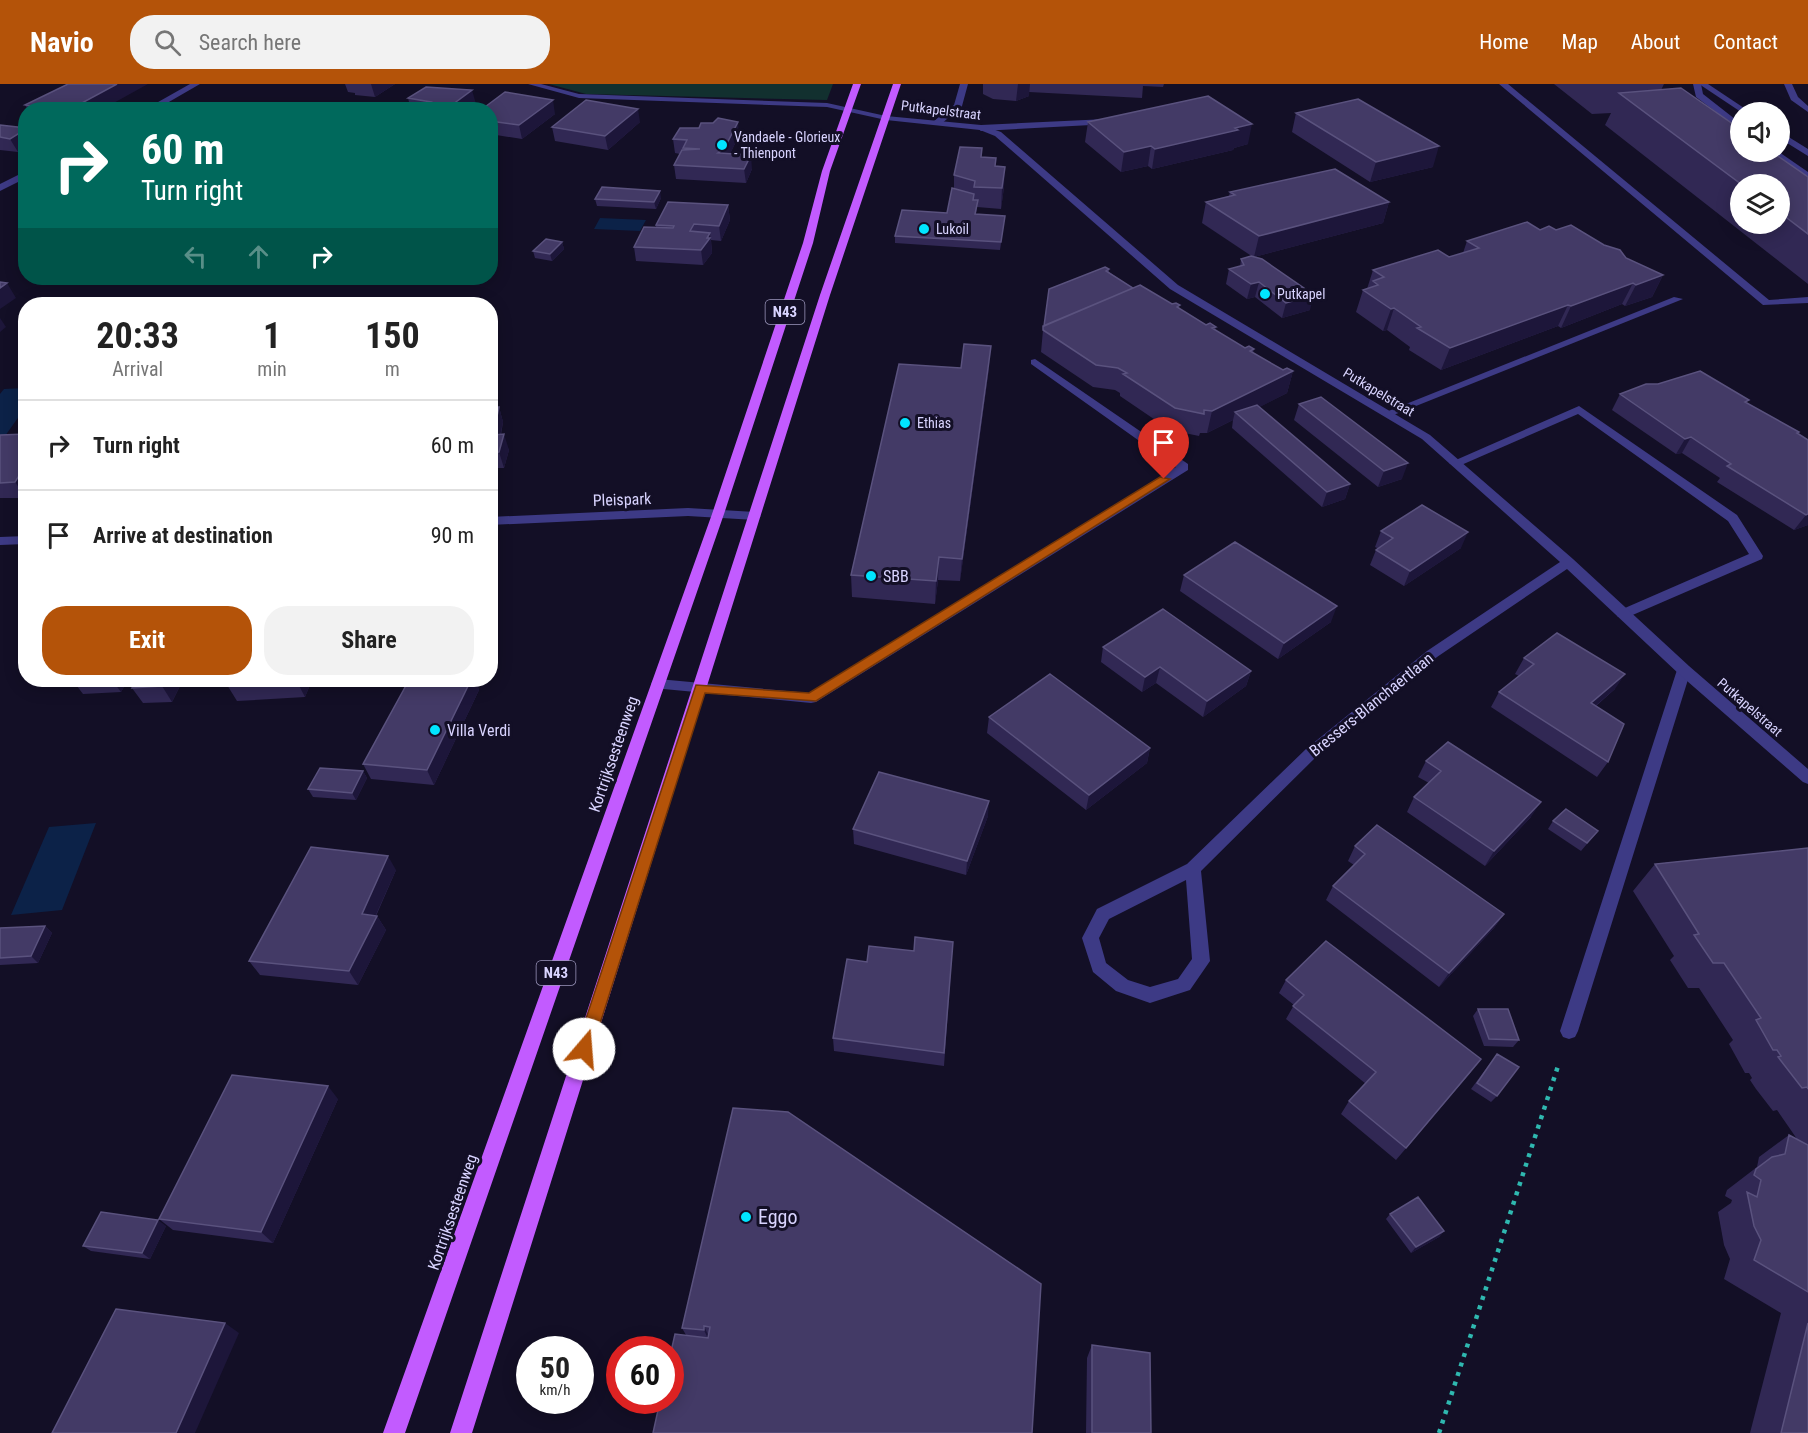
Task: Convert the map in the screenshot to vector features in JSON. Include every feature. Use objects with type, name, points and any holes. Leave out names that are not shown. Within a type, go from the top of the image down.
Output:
[{"type":"main road","name":"Kortrijksesteenweg","points":[[394,1433],[718,514],[808,243],[826,171],[857,84]]},
{"type":"main road","name":"N43","points":[[461,1433],[825,295],[897,84]]},
{"type":"street","points":[[163,102],[196,84]]},
{"type":"street","name":"Putkapelstraat","points":[[532,84],[579,96],[827,105],[886,118],[981,128],[998,134],[1174,287],[1426,437],[1568,562],[1684,670],[1808,778]]},
{"type":"street","points":[[937,123],[958,106],[964,84]]},
{"type":"street","points":[[1503,84],[1767,303],[1808,300]]},
{"type":"street","points":[[1697,84],[1699,95],[1730,119]]},
{"type":"street","points":[[1703,84],[1731,102]]},
{"type":"street","points":[[1789,85],[1794,98],[1808,110]]},
{"type":"street","points":[[981,128],[1122,119]]},
{"type":"street","points":[[1790,141],[1808,153]]},
{"type":"street","points":[[1788,162],[1808,176]]},
{"type":"street","points":[[0,188],[18,178]]},
{"type":"street","points":[[1387,414],[1678,299]]},
{"type":"street","points":[[658,684],[811,698],[1184,467],[1035,362]]},
{"type":"street","points":[[1455,463],[1579,409],[1733,518],[1757,556],[1623,614]]},
{"type":"street","name":"Pleispark","points":[[498,520],[688,512],[755,516]]},
{"type":"street","points":[[0,541],[18,540]]},
{"type":"street","name":"Bressers-Blanchaertlaan","points":[[1193,869],[1201,961],[1184,986],[1150,995],[1122,986],[1100,967],[1090,938],[1103,914],[1193,869],[1311,753],[1371,703],[1432,654],[1568,562]]},
{"type":"street","points":[[1569,1031],[1684,670]]},
{"type":"path","points":[[1439,1433],[1569,1031]]},
{"type":"green space","points":[[549,84],[833,84],[827,100],[586,94]]},
{"type":"water","points":[[600,218],[646,220],[640,231],[594,229]]},
{"type":"water","points":[[18,388],[18,418],[0,443],[0,394],[4,389]]},
{"type":"water","points":[[96,823],[62,910],[11,915],[49,827]]},
{"type":"building","points":[[68,84],[117,84],[84,102],[31,102]]},
{"type":"building","points":[[426,87],[472,90],[456,102],[431,102],[408,98]]},
{"type":"building","points":[[1681,88],[1730,122],[1730,162],[1786,162],[1808,177],[1808,234],[1790,220],[1790,174],[1730,176],[1619,93]]},
{"type":"building","points":[[505,92],[553,100],[519,125],[498,122],[498,102],[492,102]]},
{"type":"building","points":[[1208,96],[1252,124],[1235,128],[1238,130],[1155,149],[1151,146],[1124,152],[1088,122]]},
{"type":"building","points":[[1358,99],[1439,146],[1376,162],[1296,113]]},
{"type":"building","points":[[586,100],[638,109],[605,136],[552,127]]},
{"type":"building","points":[[718,118],[738,122],[724,149],[718,153],[751,155],[744,169],[674,165],[682,150],[700,149],[683,148],[687,140],[673,139],[680,128],[699,128],[701,123],[713,123]]},
{"type":"building","points":[[0,125],[18,127],[18,134],[10,139],[0,137]]},
{"type":"building","points":[[960,147],[982,148],[981,157],[996,158],[995,166],[1005,167],[1002,188],[974,187],[975,181],[954,175]]},
{"type":"building","points":[[1335,169],[1389,202],[1259,236],[1206,202],[1235,195],[1230,192]]},
{"type":"building","points":[[602,187],[660,191],[654,202],[595,199]]},
{"type":"building","points":[[952,188],[974,194],[973,200],[978,200],[975,214],[1005,216],[1001,242],[895,236],[902,210],[947,213]]},
{"type":"building","points":[[668,202],[728,205],[719,226],[694,224],[690,231],[710,233],[707,238],[710,238],[701,250],[634,247],[644,227],[673,228],[674,226],[656,225]]},
{"type":"building","points":[[1527,222],[1540,230],[1549,226],[1556,230],[1571,225],[1604,245],[1620,250],[1626,258],[1663,275],[1636,285],[1633,283],[1571,306],[1568,305],[1450,348],[1417,328],[1421,327],[1394,308],[1391,309],[1363,290],[1378,285],[1373,281],[1384,277],[1373,270],[1438,250],[1449,257],[1479,248],[1467,241]]},
{"type":"building","points":[[546,239],[562,242],[550,254],[533,251]]},
{"type":"building","points":[[1251,256],[1262,259],[1314,295],[1286,303],[1259,282],[1251,284],[1229,269],[1244,265],[1241,259]]},
{"type":"building","points":[[1105,267],[1109,269],[1106,271],[1133,288],[1044,326],[1049,289]]},
{"type":"building","points":[[1140,285],[1172,304],[1180,305],[1177,307],[1206,325],[1210,323],[1216,327],[1212,328],[1245,348],[1249,346],[1254,349],[1250,351],[1283,370],[1287,368],[1293,371],[1212,411],[1204,410],[1204,414],[1175,408],[1123,374],[1127,373],[1118,368],[1096,365],[1043,330],[1043,326]]},
{"type":"building","points":[[964,344],[991,346],[962,559],[939,557],[936,581],[851,575],[899,364],[961,368]]},
{"type":"building","points":[[1700,371],[1749,400],[1745,402],[1799,432],[1797,433],[1808,440],[1808,514],[1806,515],[1727,466],[1731,464],[1691,437],[1685,439],[1620,394],[1646,384],[1658,384]]},
{"type":"building","points":[[1321,397],[1408,463],[1384,471],[1299,404]]},
{"type":"building","points":[[1257,405],[1350,484],[1327,492],[1235,412]]},
{"type":"building","points":[[18,434],[18,477],[15,482],[0,483],[0,435]]},
{"type":"building","points":[[504,434],[499,452],[498,435]]},
{"type":"building","points":[[1422,505],[1468,532],[1410,571],[1376,550],[1393,538],[1381,531]]},
{"type":"building","points":[[1235,542],[1337,606],[1284,643],[1184,575]]},
{"type":"building","points":[[1163,609],[1251,671],[1207,701],[1160,667],[1145,677],[1103,647]]},
{"type":"building","points":[[1557,633],[1625,674],[1591,703],[1624,724],[1608,762],[1499,692],[1534,664],[1524,658]]},
{"type":"building","points":[[1050,674],[1150,748],[1089,795],[989,717]]},
{"type":"building","points":[[405,687],[468,687],[427,770],[363,764]]},
{"type":"building","points":[[1448,742],[1541,802],[1494,851],[1414,797],[1441,771],[1426,761]]},
{"type":"building","points":[[320,768],[363,771],[352,793],[308,789]]},
{"type":"building","points":[[879,772],[989,801],[967,861],[853,829]]},
{"type":"building","points":[[1566,809],[1598,831],[1587,843],[1553,821]]},
{"type":"building","points":[[1377,825],[1504,914],[1449,973],[1333,886],[1365,854],[1355,846]]},
{"type":"building","points":[[311,847],[388,856],[362,914],[377,916],[349,971],[249,961]]},
{"type":"building","points":[[1808,848],[1808,1089],[1807,1087],[1802,1088],[1778,1057],[1781,1056],[1777,1050],[1773,1050],[1756,1020],[1761,1018],[1724,963],[1713,963],[1694,935],[1699,934],[1655,864]]},
{"type":"building","points":[[45,926],[31,956],[0,958],[0,928]]},
{"type":"building","points":[[915,937],[953,942],[944,1053],[833,1038],[847,959],[867,962],[869,946],[914,951]]},
{"type":"building","points":[[1326,941],[1481,1059],[1406,1148],[1349,1101],[1376,1072],[1293,1006],[1304,995],[1286,980]]},
{"type":"building","points":[[1478,1009],[1508,1009],[1519,1040],[1489,1039]]},
{"type":"building","points":[[1497,1054],[1519,1067],[1497,1096],[1477,1083]]},
{"type":"building","points":[[232,1075],[328,1086],[261,1232],[159,1219]]},
{"type":"building","points":[[733,1108],[788,1112],[1041,1284],[1032,1433],[653,1433],[657,1414],[684,1414],[684,1336],[675,1336],[675,1334],[708,1338],[710,1327],[704,1326],[704,1330],[682,1328]]},
{"type":"building","points":[[1789,1135],[1808,1145],[1808,1292],[1754,1260],[1761,1240],[1754,1226],[1747,1192],[1757,1197],[1761,1180],[1754,1175],[1756,1169],[1772,1157],[1785,1154]]},
{"type":"building","points":[[1418,1197],[1444,1231],[1416,1247],[1390,1214]]},
{"type":"building","points":[[101,1212],[158,1220],[142,1253],[83,1246]]},
{"type":"building","points":[[116,1309],[225,1323],[176,1433],[52,1433]]},
{"type":"building","points":[[1808,1323],[1808,1433],[1781,1433]]},
{"type":"building","points":[[1092,1345],[1150,1353],[1151,1433],[1092,1433]]},
{"type":"place","name":"Vandaele - Glorieux - Thienpont","points":[[722,145]]},
{"type":"place","name":"Lukoil","points":[[924,229]]},
{"type":"place","name":"Putkapel","points":[[1265,294]]},
{"type":"place","name":"Ethias","points":[[905,423]]},
{"type":"place","name":"SBB","points":[[871,576]]},
{"type":"place","name":"Villa Verdi","points":[[435,730]]},
{"type":"place","name":"Eggo","points":[[746,1217]]},
{"type":"route","points":[[584,1049],[700,688],[811,698],[1164,479]]}]
